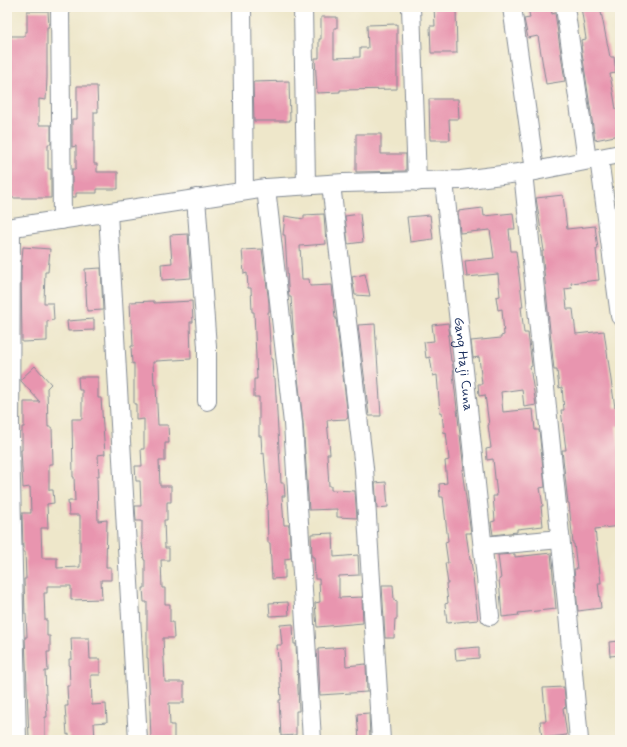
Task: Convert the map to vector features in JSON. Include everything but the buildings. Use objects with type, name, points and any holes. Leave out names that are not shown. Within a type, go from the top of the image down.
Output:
[{"type":"street","points":[[60,7],[62,220]]},
{"type":"street","points":[[242,7],[244,191]]},
{"type":"street","points":[[303,7],[306,185]]},
{"type":"street","points":[[411,7],[417,182]]},
{"type":"street","points":[[512,7],[529,171],[560,539],[579,740]]},
{"type":"street","points":[[565,7],[620,316]]},
{"type":"street","points":[[17,740],[10,439],[9,228],[108,214],[196,198],[266,188],[306,185],[461,180],[529,171],[620,154]]},
{"type":"street","name":"Gang Haji Cuna","points":[[444,181],[490,616]]},
{"type":"street","points":[[332,184],[364,468],[381,740]]},
{"type":"street","points":[[266,188],[293,424],[312,740]]},
{"type":"street","points":[[196,198],[207,347],[207,401]]},
{"type":"street","points":[[108,214],[138,740]]},
{"type":"street","points":[[483,546],[560,539]]}]
